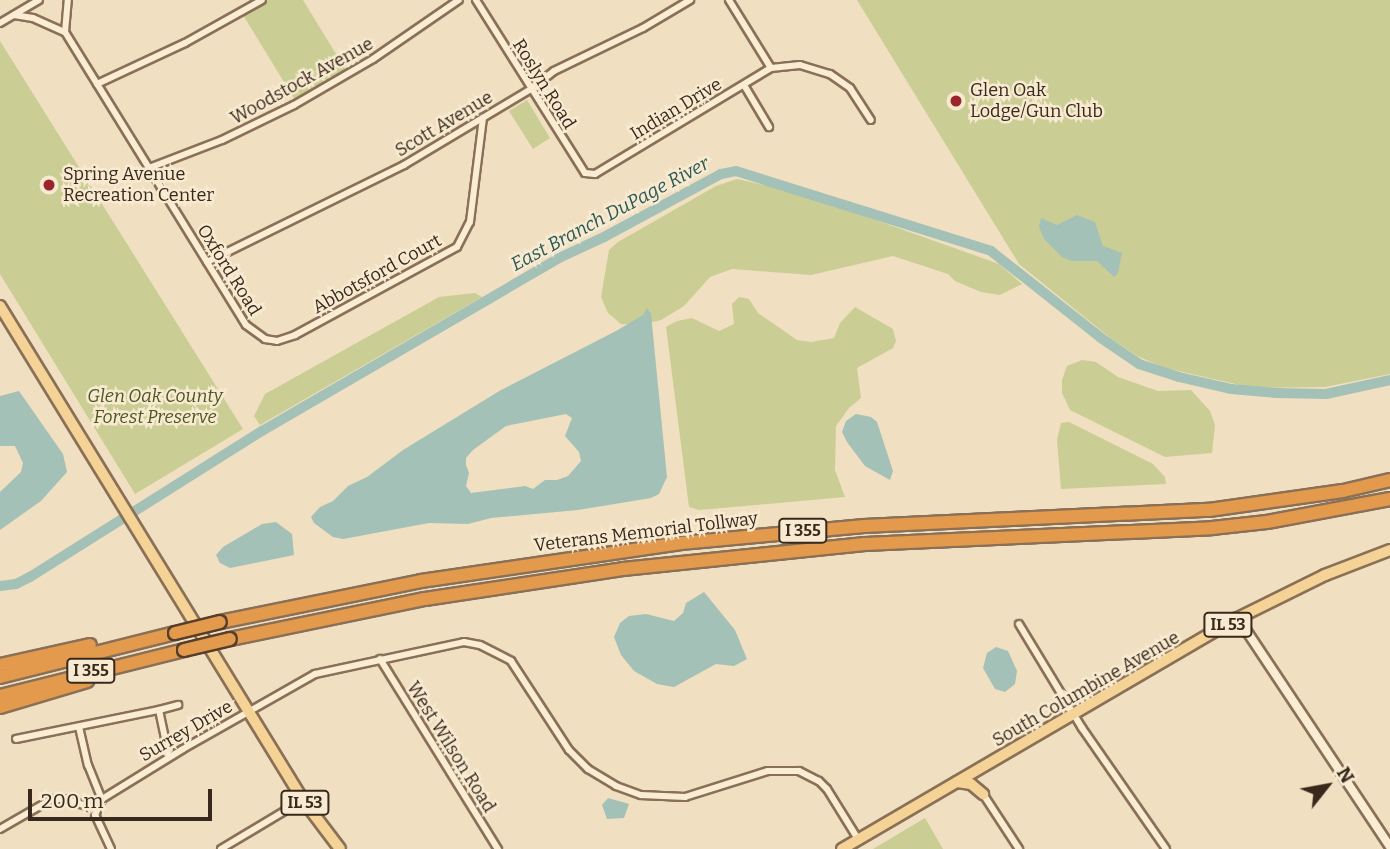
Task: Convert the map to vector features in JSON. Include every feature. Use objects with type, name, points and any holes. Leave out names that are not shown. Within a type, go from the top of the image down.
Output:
[{"type":"highway","name":"Veterans Memorial Tollway","points":[[0,677],[220,622],[421,581],[681,543],[864,526],[1209,510],[1343,491],[1390,480]]},
{"type":"highway","name":"Veterans Memorial Tollway","points":[[0,696],[230,639],[412,602],[623,569],[865,544],[1212,528],[1267,522],[1390,499]]},
{"type":"highway","points":[[0,665],[91,645],[149,640]]},
{"type":"highway","points":[[0,707],[163,660],[180,650]]},
{"type":"main road","name":"IL 53","points":[[0,306],[303,800],[340,849]]},
{"type":"main road","name":"South Columbine Avenue","points":[[842,849],[1238,618],[1325,575],[1390,550]]},
{"type":"main road","points":[[980,768],[979,779],[983,794]]},
{"type":"main road","points":[[957,782],[971,784],[983,794]]},
{"type":"street","points":[[0,23],[39,0]]},
{"type":"street","points":[[14,15],[33,18],[65,32],[68,0]]},
{"type":"street","points":[[97,84],[194,38],[261,0]]},
{"type":"street","name":"Woodstock Avenue","points":[[149,168],[222,140],[294,105],[373,59],[459,0]]},
{"type":"street","name":"Roslyn Road","points":[[476,0],[579,167],[586,173],[595,174]]},
{"type":"street","name":"Scott Avenue","points":[[206,262],[404,165],[531,89],[562,66],[643,28],[690,0]]},
{"type":"street","points":[[729,0],[771,68],[800,65],[830,74],[850,88],[871,120]]},
{"type":"street","name":"Oxford Road","points":[[65,32],[246,325],[265,339]]},
{"type":"street","name":"Indian Drive","points":[[595,174],[771,68]]},
{"type":"street","points":[[744,85],[769,127]]},
{"type":"street","name":"Abbotsford Court","points":[[265,339],[277,341],[295,335],[457,247],[470,222],[483,118]]},
{"type":"street","points":[[1238,618],[1390,847]]},
{"type":"street","points":[[1019,624],[1073,714],[1166,849]]},
{"type":"street","name":"Surrey Drive","points":[[95,809],[102,799],[169,757],[315,674],[456,643],[480,645],[497,652],[517,668],[569,750],[607,782],[640,795],[674,798],[710,792],[768,771],[799,771],[819,781],[827,789],[858,839]]},
{"type":"street","name":"West Wilson Road","points":[[380,659],[498,849]]},
{"type":"street","points":[[16,739],[70,725],[79,727],[178,705]]},
{"type":"street","points":[[159,710],[169,757]]},
{"type":"street","points":[[79,727],[88,765],[102,799]]},
{"type":"street","points":[[983,794],[1019,849]]},
{"type":"street","points":[[0,829],[52,799],[66,799],[95,809],[97,823],[111,849]]},
{"type":"street","points":[[221,849],[303,800]]},
{"type":"green space","points":[[268,0],[303,0],[347,72],[295,100],[243,15]]},
{"type":"green space","points":[[857,0],[1390,0],[1390,374],[1325,387],[1253,388],[1165,368],[1137,356],[1109,337],[1019,264]]},
{"type":"green space","name":"Glen Oak County Forest Preserve","points":[[0,41],[243,429],[135,494],[0,274]]},
{"type":"green space","points":[[527,100],[550,138],[533,149],[509,111]]},
{"type":"green space","points":[[737,179],[800,193],[999,264],[1022,284],[1000,295],[981,292],[955,281],[948,274],[893,256],[811,275],[732,269],[710,277],[684,306],[661,320],[640,325],[621,324],[608,313],[601,297],[609,250],[618,242],[716,186]]},
{"type":"green space","points":[[475,293],[482,297],[260,425],[254,416],[265,394],[439,297]]},
{"type":"green space","points":[[739,297],[749,299],[758,313],[797,340],[811,342],[834,338],[840,323],[855,307],[893,329],[896,341],[893,348],[857,368],[861,398],[849,408],[836,426],[835,470],[845,497],[699,510],[689,507],[666,327],[692,318],[719,331],[734,324],[732,304]]},
{"type":"green space","points":[[1082,360],[1096,362],[1118,377],[1158,391],[1191,390],[1210,411],[1215,425],[1212,453],[1165,457],[1070,410],[1062,393],[1062,380],[1067,366]]},
{"type":"green space","points":[[1069,422],[1153,464],[1165,477],[1166,484],[1061,489],[1057,440],[1061,423]]},
{"type":"green space","points":[[925,818],[943,849],[873,849]]},
{"type":"water","points":[[1077,215],[1095,222],[1103,246],[1122,253],[1118,273],[1114,277],[1097,261],[1072,261],[1062,257],[1044,239],[1039,227],[1041,218],[1057,225]]},
{"type":"water","points":[[647,308],[651,314],[667,477],[659,494],[651,498],[578,510],[491,518],[468,524],[429,523],[343,539],[333,537],[314,523],[311,517],[320,507],[333,501],[348,486],[367,477],[403,450],[501,390],[643,315]],"holes":[[[566,414],[572,418],[565,436],[579,452],[581,461],[568,476],[545,480],[533,489],[525,486],[471,493],[466,486],[469,473],[466,458],[506,426]]]},
{"type":"water","points":[[19,391],[63,454],[67,472],[41,501],[0,530],[0,492],[21,472],[23,463],[15,446],[0,446],[0,396]]},
{"type":"water","points":[[856,414],[871,417],[877,422],[893,471],[890,480],[865,466],[847,442],[842,432],[846,421]]},
{"type":"water","points":[[276,522],[292,534],[294,555],[230,568],[220,563],[216,555],[223,547],[262,524]]},
{"type":"water","points":[[704,592],[735,630],[747,659],[734,666],[716,664],[674,687],[657,684],[634,671],[621,655],[614,637],[620,623],[629,616],[646,614],[674,621],[683,613],[686,603]]},
{"type":"water","points":[[996,647],[1008,651],[1017,671],[1015,684],[1005,692],[995,689],[983,668],[987,653]]},
{"type":"water","points":[[608,798],[629,804],[624,818],[607,819],[602,805]]},
{"type":"waterway","name":"East Branch DuPage River","points":[[0,586],[16,584],[30,577],[262,431],[559,258],[721,174],[736,171],[991,251],[1101,338],[1139,364],[1179,377],[1231,389],[1326,394],[1390,380]]},
{"type":"place","name":"Glen Oak Lodge/Gun Club","points":[[956,101]]},
{"type":"place","name":"Spring Avenue Recreation Center","points":[[49,185]]}]
